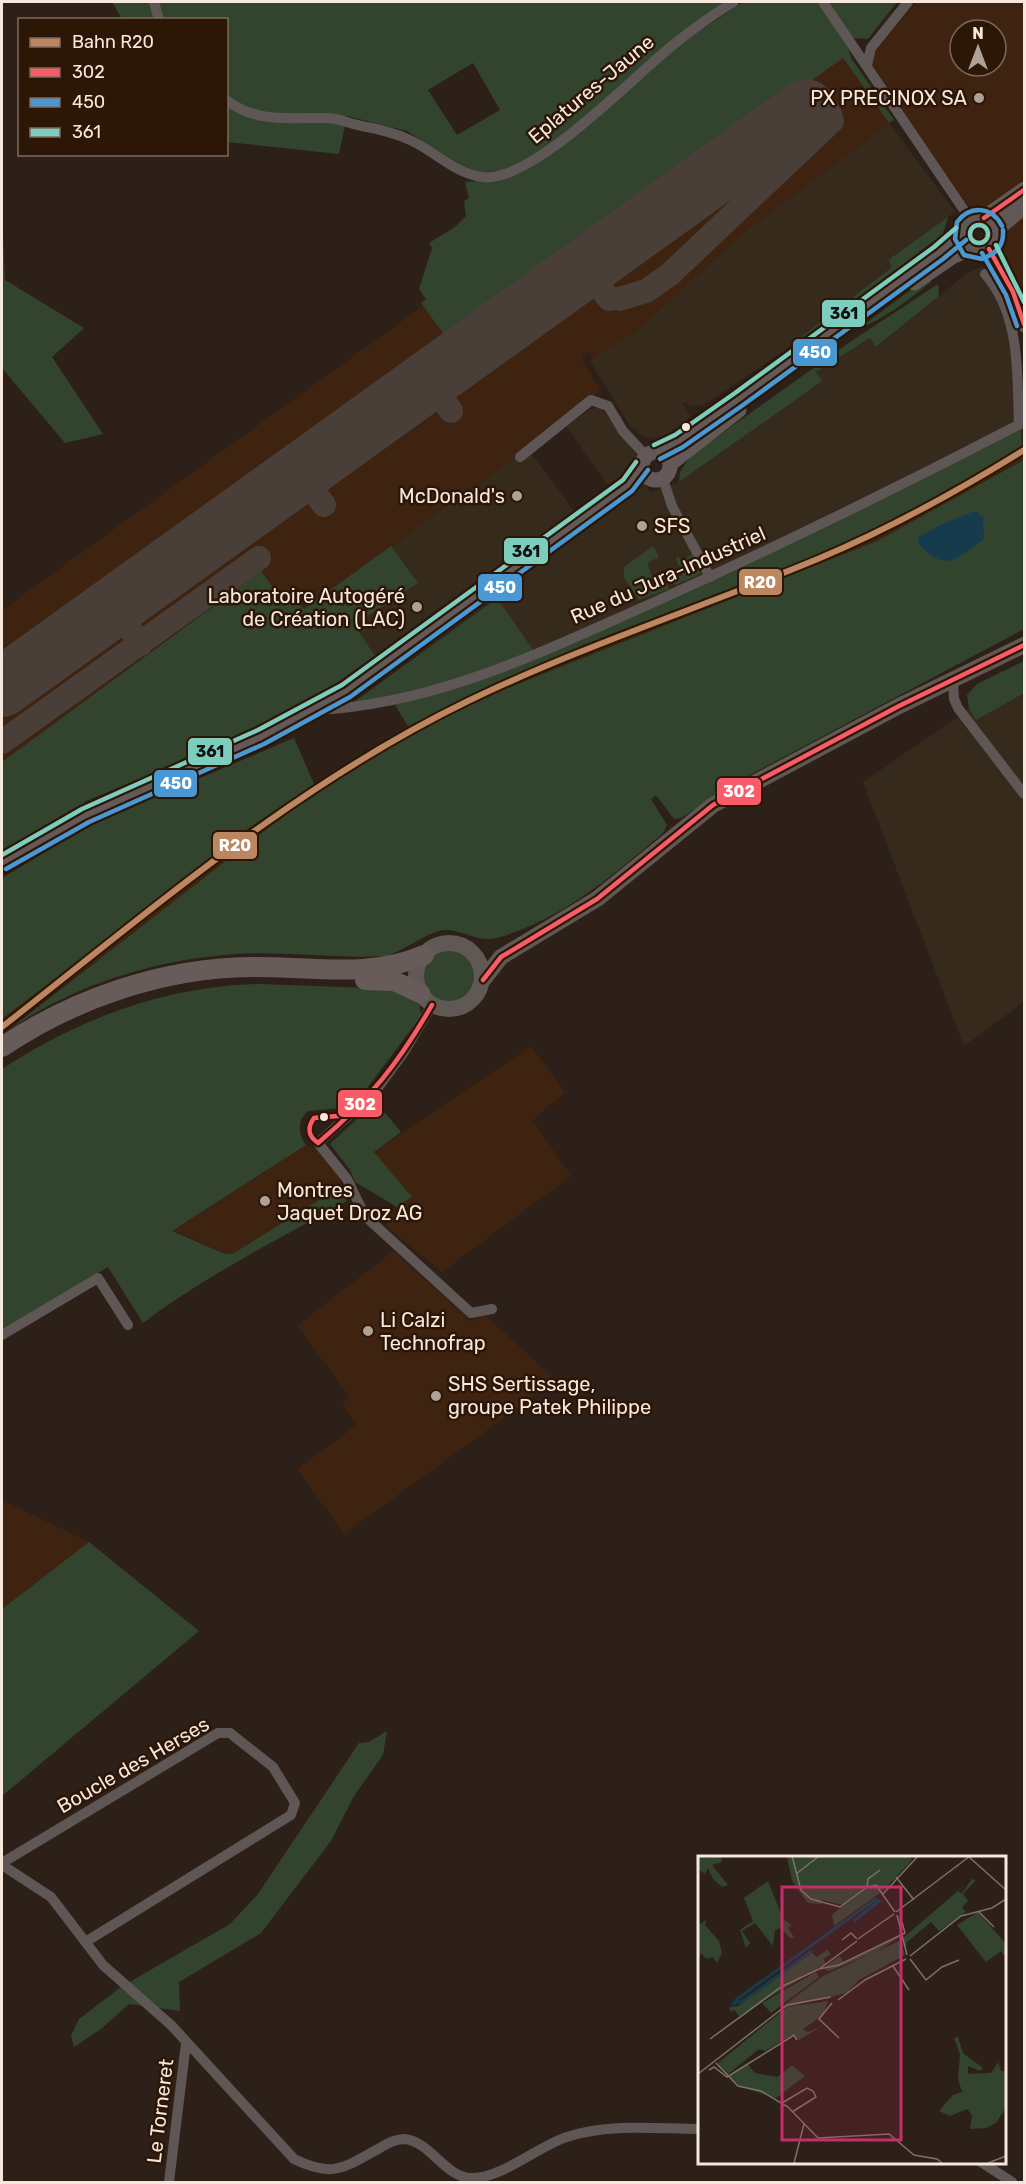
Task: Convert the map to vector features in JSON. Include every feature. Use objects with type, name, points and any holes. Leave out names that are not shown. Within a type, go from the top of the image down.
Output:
[{"type":"highway","points":[[2,1047],[70,1009],[122,988],[164,977],[249,967],[385,968],[424,955]]},
{"type":"highway","points":[[2,1061],[51,1031],[101,1008],[144,994],[196,983],[248,978],[384,980],[406,985],[426,999]]},
{"type":"main road","points":[[2,863],[91,811],[238,749],[316,711],[628,485],[648,458],[679,441],[739,399],[939,254],[972,224],[1024,190]]},
{"type":"main road","points":[[996,230],[1024,206]]},
{"type":"main road","points":[[972,224],[993,224],[996,230],[995,241],[988,249],[981,252],[970,249],[963,241],[972,224]]},
{"type":"main road","points":[[670,464],[688,447],[912,284],[952,257],[970,249]]},
{"type":"main road","points":[[988,249],[1015,297],[1024,324]]},
{"type":"main road","points":[[628,485],[657,479],[670,471],[667,457],[648,458]]},
{"type":"main road","points":[[648,458],[644,474],[657,479]]},
{"type":"main road","points":[[483,980],[480,964],[471,951],[458,944],[442,943],[424,955],[419,962],[416,977],[426,999],[448,1010],[464,1006],[477,995],[483,980],[501,957],[597,899],[713,805],[842,736],[1024,645]]},
{"type":"main road","points":[[471,951],[518,945]]},
{"type":"street","points":[[154,2],[158,18]]},
{"type":"street","name":"Eplatures-Jaune","points":[[228,101],[245,111],[279,120],[335,119],[386,131],[412,141],[468,174],[500,176],[526,165],[554,146],[678,40],[734,2]]},
{"type":"street","points":[[823,2],[972,224]]},
{"type":"street","points":[[867,66],[871,48],[908,2]]},
{"type":"street","name":"Rue du Jura-Industriel","points":[[316,711],[359,708],[491,674],[710,577],[1022,423],[1014,339],[1000,296],[985,274]]},
{"type":"street","points":[[520,457],[591,400],[608,406],[622,431],[648,458]]},
{"type":"street","points":[[657,479],[710,577]]},
{"type":"street","points":[[953,682],[954,699],[958,708],[1024,794]]},
{"type":"street","points":[[426,999],[404,1052],[380,1084],[318,1143],[347,1179],[365,1216],[471,1313],[492,1309]]},
{"type":"street","points":[[2,1335],[98,1278],[128,1325]]},
{"type":"street","name":"Boucle des Herses","points":[[2,1864],[218,1733],[230,1733],[235,1736],[273,1767],[295,1803],[291,1815],[87,1941]]},
{"type":"street","points":[[2,1864],[51,1897],[104,1965],[171,2025],[294,2159],[325,2171],[339,2170],[392,2141],[405,2139],[420,2145],[460,2176],[472,2178],[487,2175],[566,2137],[611,2128],[698,2129]]},
{"type":"street","name":"Le Torneret","points":[[169,2182],[186,2043]]},
{"type":"street","points":[[983,2163],[1012,2182]]},
{"type":"shaded area","points":[[917,2],[1024,2],[1024,300],[1010,268],[996,248],[1000,230],[985,214],[963,201],[872,67],[872,55]]},
{"type":"shaded area","points":[[811,14],[889,123],[749,228],[636,331],[593,358],[588,351],[583,354],[582,360],[601,390],[502,467],[304,609],[286,605],[261,571],[2,762],[2,610],[416,311]]},
{"type":"shaded area","points":[[889,123],[955,212],[888,260],[892,267],[785,350],[704,405],[692,406],[682,402],[691,417],[668,434],[659,439],[643,436],[630,426],[591,363],[593,358],[636,331],[749,228]]},
{"type":"shaded area","points":[[982,266],[998,288],[1008,309],[1024,427],[538,657],[496,598],[389,675],[353,625],[417,583],[391,546],[526,447],[575,512],[609,487],[566,426],[591,409],[601,408],[637,456],[633,470],[651,492],[679,482],[821,381],[815,372],[870,338],[877,347],[965,275]]},
{"type":"shaded area","points":[[1024,443],[1024,460],[878,541],[497,692],[421,729],[51,994],[2,1033],[2,1019],[240,834],[284,803],[408,726],[515,675],[567,655],[571,650],[765,575],[767,578],[884,526],[964,483]]},
{"type":"shaded area","points":[[1024,693],[1024,1002],[964,1046],[863,782],[969,709],[976,719]]},
{"type":"shaded area","points":[[531,1046],[565,1092],[533,1120],[571,1176],[442,1272],[386,1226],[397,1207],[412,1197],[374,1152]]},
{"type":"shaded area","points":[[306,1145],[318,1149],[340,1176],[340,1187],[234,1253],[225,1254],[178,1232],[171,1232]]},
{"type":"shaded area","points":[[393,1251],[472,1322],[483,1313],[556,1380],[344,1534],[297,1469],[357,1425],[342,1405],[350,1397],[297,1326]]},
{"type":"shaded area","points":[[2,1500],[89,1542],[2,1609]]},
{"type":"green space","points":[[112,2],[727,2],[552,143],[510,167],[488,172],[476,171],[464,167],[407,131],[347,116],[339,154],[228,142],[228,18],[121,18]],"holes":[[[473,63],[500,110],[457,135],[428,90]]]},
{"type":"green space","points":[[743,2],[820,2],[849,50],[851,58],[894,120],[889,123],[843,58],[448,340],[421,303],[426,299],[419,289],[432,248],[429,243],[455,227],[466,216],[464,201],[469,198],[465,182],[505,179],[692,36]]},
{"type":"green space","points":[[829,2],[897,2],[868,39],[852,38]]},
{"type":"green space","points":[[2,212],[5,280],[84,328],[52,357],[103,434],[65,443],[2,368]]},
{"type":"green space","points":[[948,217],[943,234],[808,337],[801,337],[892,267],[888,260]]},
{"type":"green space","points":[[928,277],[931,282],[905,302],[878,320],[858,329]]},
{"type":"green space","points":[[938,284],[939,296],[876,347],[870,338],[816,372],[822,381],[679,482],[680,472],[690,456],[850,342]]},
{"type":"green space","points":[[1021,429],[1022,445],[1015,451],[964,483],[884,526],[766,578],[765,575],[571,650],[568,655],[515,675],[408,726],[395,705],[494,675]]},
{"type":"green space","points":[[1024,460],[1024,629],[748,776],[681,818],[674,819],[656,795],[651,799],[667,825],[663,833],[586,894],[544,920],[490,939],[451,930],[437,931],[386,956],[348,957],[254,953],[173,962],[112,978],[83,989],[28,1018],[2,1035],[294,808],[349,771],[421,729],[497,692],[877,541]]},
{"type":"green space","points":[[391,546],[418,583],[354,625],[376,657],[301,706],[259,729],[84,802],[85,805],[44,827],[2,856],[2,762],[261,571],[286,605],[296,600],[304,609]]},
{"type":"green space","points":[[653,546],[659,557],[647,563],[656,586],[666,581],[669,589],[639,600],[624,578],[624,567]]},
{"type":"green space","points":[[692,554],[701,574],[675,585],[673,579],[682,575],[676,558],[682,561]]},
{"type":"green space","points":[[497,598],[534,651],[446,682],[354,702]]},
{"type":"green space","points":[[1024,661],[1024,693],[976,720],[969,709],[967,695],[977,684]]},
{"type":"green space","points":[[294,738],[314,784],[240,834],[2,1019],[2,878],[94,823]]},
{"type":"green space","points":[[449,950],[459,952],[468,958],[474,967],[476,977],[474,987],[468,996],[459,1002],[449,1004],[439,1002],[430,996],[424,987],[422,977],[424,967],[430,958],[439,952]]},
{"type":"green space","points":[[260,984],[397,989],[419,1002],[421,1016],[353,1107],[308,1111],[300,1123],[301,1136],[306,1145],[172,1231],[225,1254],[234,1253],[340,1187],[347,1201],[217,1273],[143,1323],[108,1267],[2,1329],[2,1069],[62,1034],[125,1008],[191,991]]},
{"type":"green space","points":[[372,1105],[386,1114],[401,1132],[374,1152],[412,1197],[397,1207],[355,1182],[350,1170],[330,1144]]},
{"type":"green space","points":[[89,1542],[199,1631],[2,1796],[2,1609]]},
{"type":"green space","points":[[387,1731],[383,1755],[354,1796],[331,1841],[261,1933],[179,1982],[180,2011],[129,2004],[101,2029],[74,2047],[71,2036],[79,2019],[121,1987],[230,1924],[258,1894],[359,1743],[369,1742]]},
{"type":"water","points":[[975,511],[983,517],[984,539],[958,557],[944,561],[928,553],[918,543],[919,537],[942,524]]},
{"type":"taxiway","points":[[619,299],[646,291],[669,275],[832,121],[830,114],[821,103],[806,109]]},
{"type":"taxiway","points":[[586,269],[609,299]]},
{"type":"taxiway","points":[[429,380],[451,411]]},
{"type":"taxiway","points":[[300,473],[324,505]]},
{"type":"taxiway","points":[[2,742],[259,558]]},
{"type":"taxiway","points":[[114,607],[141,644]]},
{"type":"runway","points":[[2,687],[806,109]]},
{"type":"rail line","name":"R20","points":[[2,1027],[227,851],[344,770],[405,734],[468,701],[555,662],[776,576],[873,534],[924,508],[1024,450]]},
{"type":"transit line","name":"302","points":[[984,218],[1024,190]]},
{"type":"transit line","name":"450","points":[[1002,226],[998,219],[987,211],[974,211],[962,216],[957,222],[955,239],[964,255],[982,259],[992,254],[1001,245],[1003,230]]},
{"type":"transit line","name":"361","points":[[979,225],[985,228],[988,234],[985,240],[979,243],[973,240],[970,234],[973,228],[979,225]]},
{"type":"transit line","name":"361","points":[[654,445],[675,435],[735,393],[934,247],[956,228]]},
{"type":"transit line","name":"450","points":[[660,459],[683,447],[743,405],[966,240]]},
{"type":"transit line","name":"361","points":[[996,245],[1024,302]]},
{"type":"transit line","name":"302","points":[[989,249],[1013,292],[1024,324]]},
{"type":"transit line","name":"450","points":[[982,253],[1006,295],[1017,326]]},
{"type":"transit line","name":"361","points":[[2,855],[82,809],[258,730],[342,685],[623,480],[636,462]]},
{"type":"transit line","name":"450","points":[[6,869],[89,822],[264,744],[350,697],[632,491],[648,470]]},
{"type":"transit line","name":"302","points":[[483,980],[501,957],[597,899],[713,805],[899,706],[1024,645]]},
{"type":"transit line","name":"302","points":[[350,1115],[314,1118],[310,1125],[310,1135],[318,1143],[336,1127],[353,1111],[368,1096],[395,1063],[432,1005]]},
{"type":"place","name":"PX PRECINOX SA","points":[[979,98]]},
{"type":"place","name":"McDonald's","points":[[517,496]]},
{"type":"place","name":"SFS","points":[[642,526]]},
{"type":"place","name":"Laboratoire Autogéré de Création (LAC)","points":[[417,607]]},
{"type":"place","name":"Montres Jaquet Droz AG","points":[[265,1201]]},
{"type":"place","name":"Li Calzi Technofrap","points":[[368,1331]]},
{"type":"place","name":"SHS Sertissage, groupe Patek Philippe","points":[[436,1396]]}]
